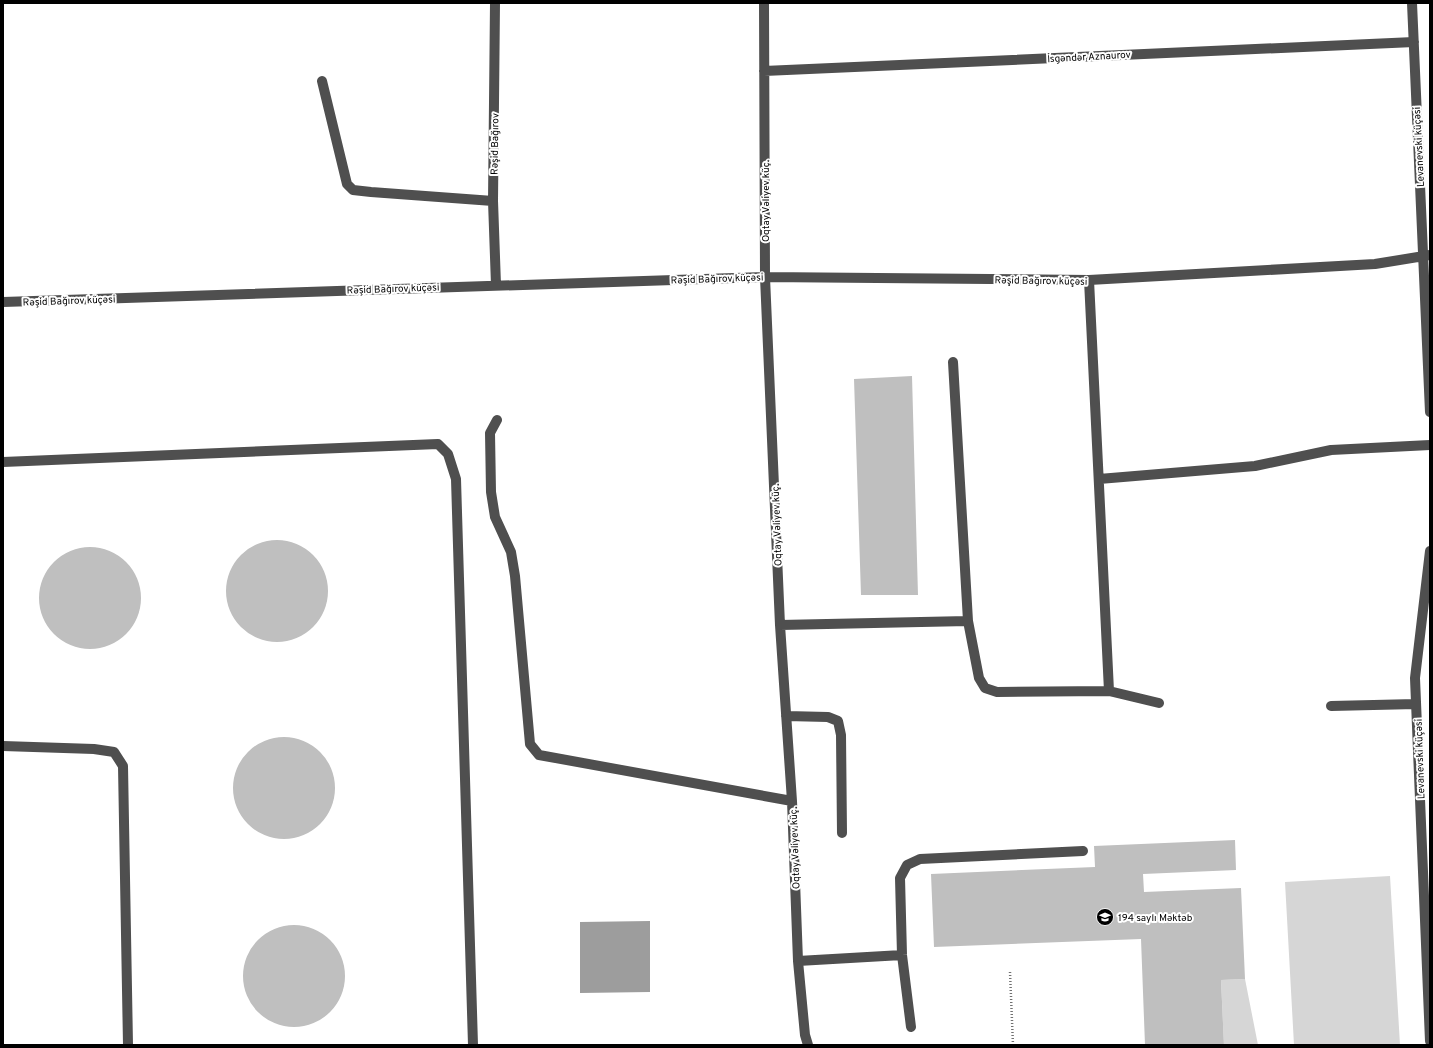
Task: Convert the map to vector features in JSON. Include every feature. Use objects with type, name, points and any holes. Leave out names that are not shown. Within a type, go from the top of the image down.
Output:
[{"type":"street","name":"Rəşid Bağırov","points":[[495,3],[493,201],[496,285]]},
{"type":"street","name":"Oqtay Vəliyev küç.","points":[[764,3],[765,277],[780,625],[792,801],[798,961],[805,1035],[808,1045]]},
{"type":"street","name":"Levanevski küçəsi","points":[[1412,3],[1427,255],[1430,412]]},
{"type":"street","name":"İsgəndər Aznaurov","points":[[764,71],[1414,42]]},
{"type":"street","points":[[322,81],[347,184],[353,190],[493,201]]},
{"type":"street","name":"Rəşid Bağırov küçəsi","points":[[3,302],[765,277],[1089,280],[1375,264],[1427,255]]},
{"type":"street","points":[[1089,280],[1108,691]]},
{"type":"street","points":[[953,362],[968,621],[979,678],[985,688],[997,692],[1108,691],[1159,703]]},
{"type":"street","points":[[497,420],[490,433],[491,492],[495,517],[511,552],[515,576],[530,744],[539,755],[792,801]]},
{"type":"street","points":[[3,462],[438,444],[448,454],[456,479],[474,1045]]},
{"type":"street","points":[[1099,478],[1255,466],[1331,450],[1430,445]]},
{"type":"street","name":"Levanevski küçəsi","points":[[1430,551],[1415,678],[1430,1040]]},
{"type":"street","points":[[780,625],[968,621]]},
{"type":"street","points":[[1331,706],[1416,704]]},
{"type":"street","points":[[786,716],[828,717],[838,721],[841,735],[842,833]]},
{"type":"street","points":[[3,746],[94,749],[114,752],[123,766],[128,1045]]},
{"type":"street","points":[[912,1027],[902,955],[900,878],[907,865],[920,859],[1083,851]]},
{"type":"street","points":[[798,961],[902,955]]},
{"type":"path","points":[[1010,972],[1013,1045]]},
{"type":"shaded area","points":[[1390,876],[1400,1045],[1294,1045],[1285,882]]},
{"type":"shaded area","points":[[650,921],[650,992],[580,993],[580,922]]},
{"type":"shaded area","points":[[1245,979],[1258,1045],[1224,1045],[1221,980]]},
{"type":"building","points":[[912,376],[918,595],[861,595],[854,379]]},
{"type":"building","points":[[277,540],[296,544],[313,555],[324,572],[328,591],[324,610],[313,627],[296,638],[277,642],[258,638],[241,627],[230,610],[226,591],[230,572],[241,555],[258,544]]},
{"type":"building","points":[[90,547],[109,551],[126,562],[137,579],[141,598],[137,617],[126,634],[109,645],[90,649],[71,645],[54,634],[43,617],[39,598],[43,579],[54,562],[71,551]]},
{"type":"building","points":[[284,737],[303,741],[320,752],[331,769],[335,788],[331,807],[320,824],[303,835],[284,839],[265,835],[248,824],[237,807],[233,788],[237,769],[248,752],[265,741]]},
{"type":"building","points":[[1235,840],[1236,870],[1143,874],[1144,892],[1241,888],[1245,979],[1221,980],[1224,1045],[1145,1045],[1141,939],[934,947],[931,874],[1095,867],[1094,846]]},
{"type":"building","points":[[294,925],[313,929],[330,940],[341,957],[345,976],[341,995],[330,1012],[313,1023],[294,1027],[275,1023],[258,1012],[247,995],[243,976],[247,957],[258,940],[275,929]]},
{"type":"place","name":"194 saylı Məktəb","points":[[1105,917]]}]
